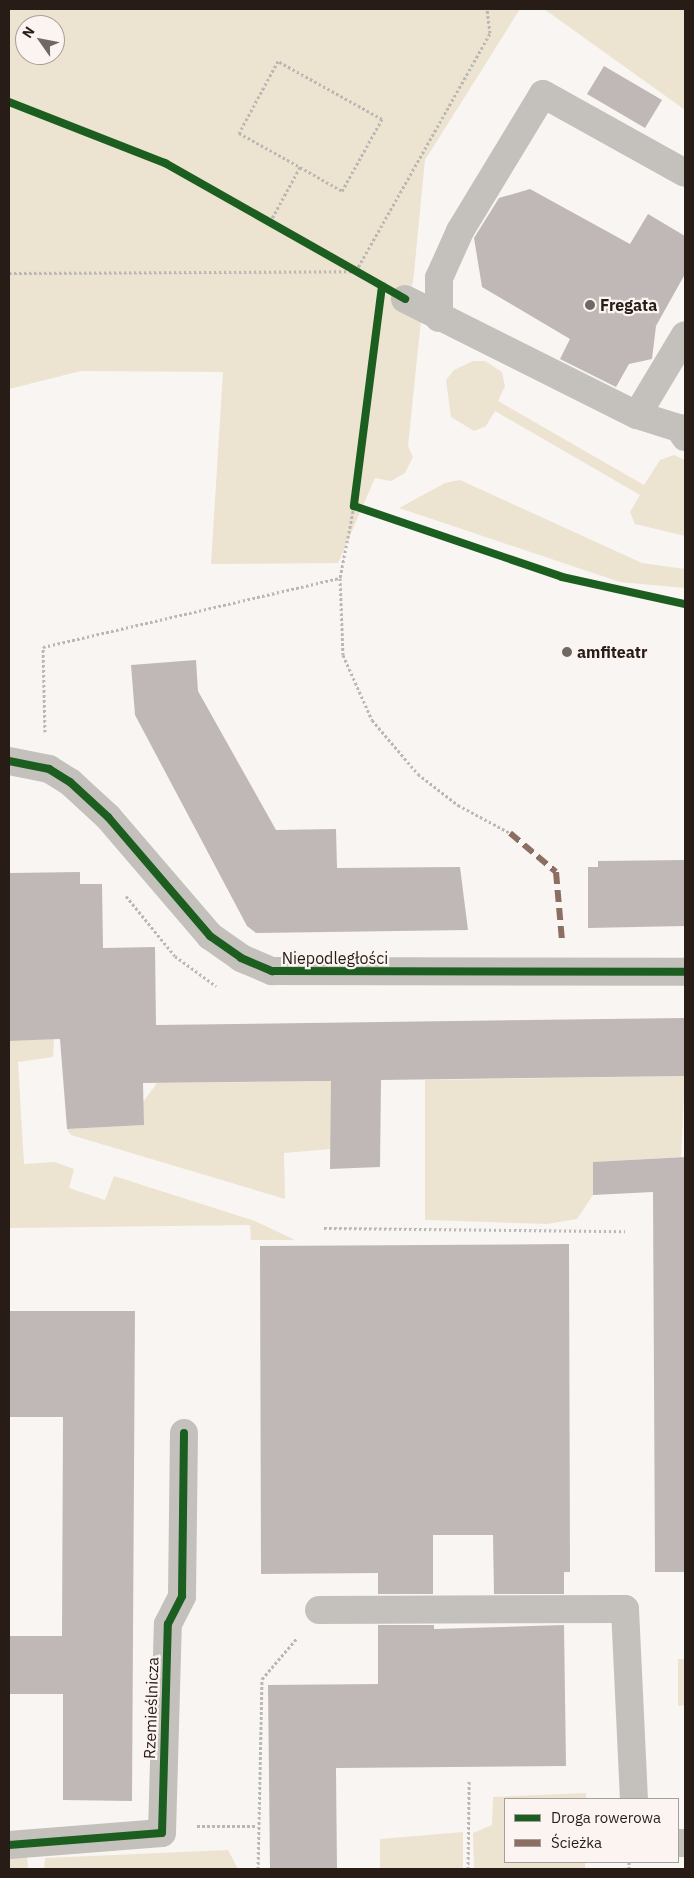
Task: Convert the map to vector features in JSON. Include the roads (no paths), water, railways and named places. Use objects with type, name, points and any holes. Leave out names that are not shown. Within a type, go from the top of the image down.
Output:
[{"type":"street","points":[[439,318],[439,278],[456,239],[543,94],[685,173]]},
{"type":"street","points":[[405,299],[439,318],[637,415],[678,428],[685,437]]},
{"type":"street","points":[[637,415],[685,335]]},
{"type":"street","name":"Niepodległości","points":[[9,761],[49,769],[70,782],[108,817],[210,936],[241,958],[272,972],[685,972]]},
{"type":"street","name":"Rzemieślnicza","points":[[9,1845],[162,1833],[168,1624],[182,1596],[184,1433]]},
{"type":"street","points":[[319,1610],[625,1609],[634,1798]]},
{"type":"place","name":"Fregata","points":[[590,305]]},
{"type":"place","name":"amfiteatr","points":[[567,652]]}]
